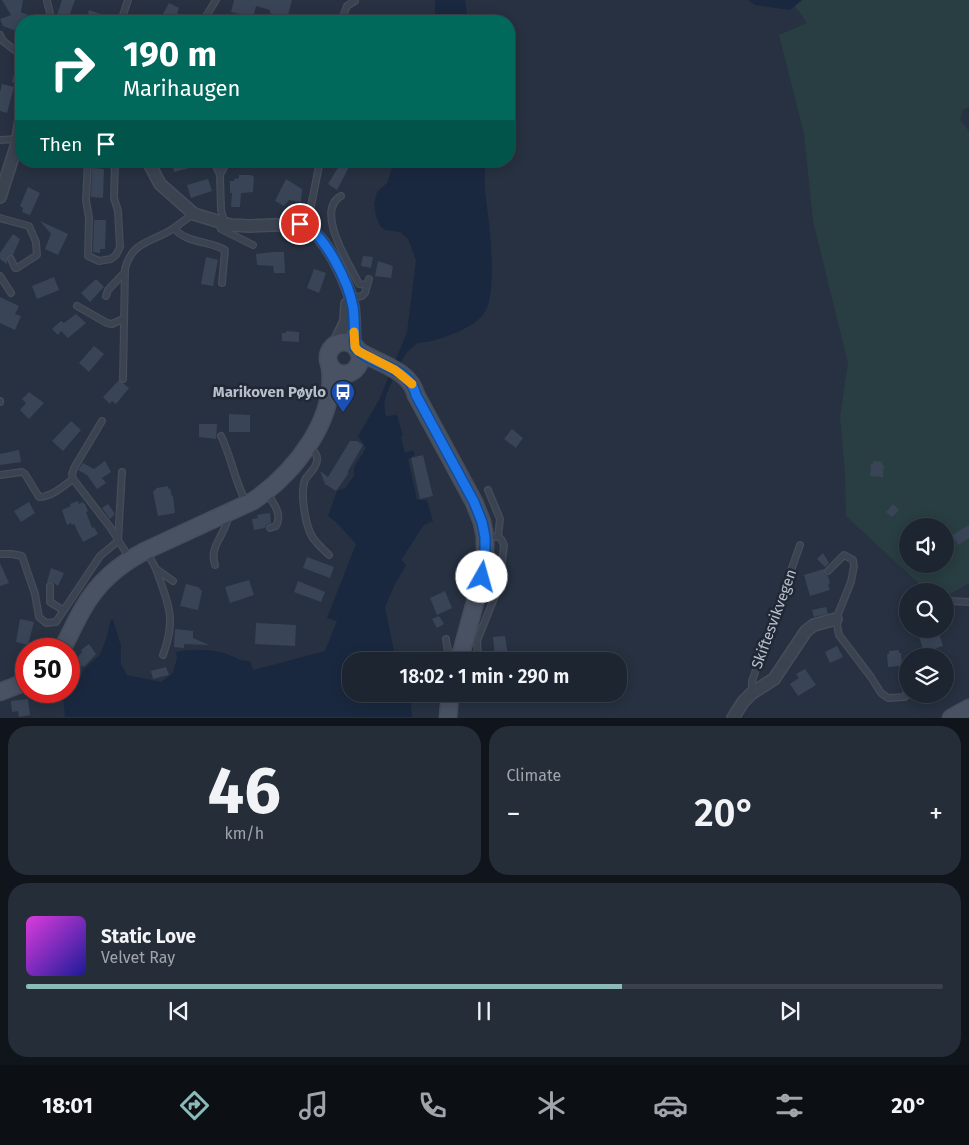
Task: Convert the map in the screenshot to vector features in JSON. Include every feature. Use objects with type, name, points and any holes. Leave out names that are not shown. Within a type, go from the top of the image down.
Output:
[{"type":"main road","points":[[68,638],[93,592],[130,558],[253,501],[266,492],[287,472],[310,444],[325,412],[331,393],[328,353],[335,344],[347,342],[359,361],[411,385],[474,502],[482,522],[492,537],[461,652]]},
{"type":"main road","points":[[330,367],[336,373],[341,374],[359,361]]},
{"type":"main road","points":[[310,444],[318,439],[323,431],[359,361]]},
{"type":"main road","points":[[0,692],[15,686]]},
{"type":"main road","points":[[448,718],[449,702]]},
{"type":"main road","points":[[951,718],[969,708]]},
{"type":"street","points":[[0,197],[15,149]]},
{"type":"street","points":[[151,167],[160,184],[194,214],[222,223],[249,226],[294,224],[307,226],[315,231],[335,260],[346,285],[353,306],[359,361]]},
{"type":"street","points":[[335,344],[346,321],[347,303],[350,298]]},
{"type":"street","name":"Skiftesvikvegen","points":[[733,718],[743,702],[752,693],[774,679],[806,631],[814,625],[836,619]]},
{"type":"lane","points":[[123,15],[128,0]]},
{"type":"lane","points":[[207,15],[216,0]]},
{"type":"lane","points":[[47,1],[50,15]]},
{"type":"lane","points":[[343,15],[347,6],[355,1]]},
{"type":"lane","points":[[0,36],[3,41],[15,50]]},
{"type":"lane","points":[[0,140],[15,139]]},
{"type":"lane","points":[[88,167],[86,200],[89,218],[88,256],[99,261],[111,259],[116,255],[120,247],[118,211],[114,198],[115,167]]},
{"type":"lane","points":[[217,167],[220,175],[221,229],[253,245]]},
{"type":"lane","points":[[220,175],[225,167]]},
{"type":"lane","points":[[307,226],[317,169]]},
{"type":"lane","points":[[341,196],[333,207],[331,214],[332,226],[359,284],[368,282],[365,293],[362,296],[350,298]]},
{"type":"lane","points":[[123,379],[123,319],[126,263],[132,251],[174,228],[194,214]]},
{"type":"lane","points":[[0,218],[29,226],[36,242],[37,255],[32,260],[15,268],[11,259]]},
{"type":"lane","points":[[174,228],[188,238],[218,246],[225,250],[222,283]]},
{"type":"lane","points":[[106,296],[108,290],[125,272]]},
{"type":"lane","points":[[0,276],[11,293]]},
{"type":"lane","points":[[77,306],[107,323],[112,324],[123,319]]},
{"type":"lane","points":[[102,421],[74,468],[73,479],[130,558]]},
{"type":"lane","points":[[222,436],[234,475],[244,498]]},
{"type":"lane","points":[[310,444],[317,460],[303,486],[306,521],[312,537],[329,555]]},
{"type":"lane","points":[[0,474],[22,472],[39,497],[44,497],[73,479]]},
{"type":"lane","points":[[0,554],[22,556],[35,594],[39,617],[46,623],[56,622],[100,556],[118,541],[122,472]]},
{"type":"lane","points":[[478,652],[477,642],[500,580],[504,545],[502,539],[492,537],[500,519],[488,490]]},
{"type":"lane","points":[[266,492],[279,517],[276,526],[270,528]]},
{"type":"lane","points":[[215,565],[212,557],[217,541],[228,520],[228,513]]},
{"type":"lane","name":"Skiftesvikvegen","points":[[752,693],[752,681],[800,545]]},
{"type":"lane","points":[[147,550],[156,569],[171,612],[170,632],[163,655]]},
{"type":"lane","points":[[828,571],[844,555],[853,560],[854,566],[851,582],[836,619],[841,640],[871,677],[881,693],[888,698],[899,697]]},
{"type":"lane","points":[[156,569],[173,581]]},
{"type":"lane","points":[[50,586],[50,602],[64,610]]},
{"type":"lane","points":[[954,602],[968,604]]},
{"type":"lane","points":[[446,639],[448,652]]},
{"type":"green space","points":[[802,0],[969,0],[969,107],[963,110],[960,120],[969,131],[969,583],[954,592],[954,583],[918,583],[908,573],[954,573],[954,518],[899,518],[899,565],[846,516],[845,474],[840,416],[848,363],[813,221],[804,134],[779,35],[807,23],[795,6]]},
{"type":"water","points":[[435,0],[465,0],[467,15],[434,15]]},
{"type":"water","points":[[748,0],[802,0],[790,10],[755,5]]},
{"type":"water","points":[[392,167],[485,167],[485,190],[492,256],[491,287],[486,310],[469,327],[451,335],[414,345],[397,369],[385,401],[386,416],[397,415],[403,436],[401,437],[405,453],[413,450],[415,455],[408,459],[417,500],[427,500],[433,521],[424,525],[401,560],[406,565],[385,607],[394,652],[342,652],[342,702],[411,702],[412,717],[65,717],[64,703],[80,703],[80,677],[85,668],[100,655],[111,619],[113,620],[121,646],[121,664],[127,675],[161,682],[173,673],[177,658],[176,652],[200,650],[228,654],[240,660],[250,661],[253,670],[325,651],[337,621],[327,618],[356,544],[328,516],[337,491],[345,488],[354,476],[354,467],[366,448],[358,436],[379,400],[407,332],[416,260],[408,239],[400,232],[385,230],[380,226],[374,204],[377,192],[387,183]]},
{"type":"building","points":[[2,0],[23,0],[21,12],[28,15],[15,15],[15,31],[3,26],[0,19],[11,15]]},
{"type":"building","points":[[62,0],[75,0],[69,15],[57,15]]},
{"type":"building","points":[[234,0],[292,0],[288,15],[276,15],[270,13],[270,10],[256,6],[254,14],[244,15],[231,12]]},
{"type":"building","points":[[169,3],[179,8],[177,13],[178,15],[162,15]]},
{"type":"building","points":[[89,10],[101,14],[101,15],[88,15]]},
{"type":"building","points":[[15,70],[15,83],[12,82]]},
{"type":"building","points":[[2,84],[14,87],[7,113],[0,111]]},
{"type":"building","points":[[173,167],[193,167],[174,172]]},
{"type":"building","points":[[338,167],[349,167],[337,190],[328,184]]},
{"type":"building","points":[[92,168],[104,169],[103,198],[91,197]]},
{"type":"building","points":[[239,175],[251,175],[254,177],[253,192],[241,193],[240,207],[231,207],[232,193],[230,193],[230,181],[239,178]]},
{"type":"building","points":[[208,179],[212,191],[191,198],[187,185]]},
{"type":"building","points":[[286,179],[302,189],[301,202],[289,200],[284,206],[275,201]]},
{"type":"building","points":[[28,187],[40,193],[30,215],[22,212],[23,208],[20,206]]},
{"type":"building","points":[[94,220],[106,220],[105,249],[100,249],[100,253],[93,252]]},
{"type":"building","points":[[40,221],[68,234],[58,255],[45,249],[51,234]]},
{"type":"building","points":[[13,234],[20,239],[13,255],[7,257],[7,264],[0,259],[0,253]]},
{"type":"building","points":[[284,252],[285,273],[274,273],[273,266],[257,265],[256,254]]},
{"type":"building","points":[[363,256],[373,257],[371,268],[361,266]]},
{"type":"building","points":[[206,257],[218,260],[213,286],[201,284]]},
{"type":"building","points":[[378,261],[393,266],[391,278],[375,276]]},
{"type":"building","points":[[314,269],[326,273],[319,293],[307,288]]},
{"type":"building","points":[[54,277],[59,290],[37,299],[32,286]]},
{"type":"building","points":[[96,279],[104,287],[90,302],[81,293]]},
{"type":"building","points":[[0,297],[19,306],[15,314],[21,316],[15,330],[0,323]]},
{"type":"building","points":[[76,314],[86,323],[68,338],[61,331],[58,335],[52,329],[61,321],[64,323]]},
{"type":"building","points":[[286,331],[299,332],[299,342],[282,341],[282,333],[286,333]]},
{"type":"building","points":[[94,346],[104,354],[89,372],[79,363]]},
{"type":"building","points":[[119,380],[129,388],[116,404],[112,401],[110,404],[103,397]]},
{"type":"building","points":[[284,390],[285,398],[275,400],[274,391]]},
{"type":"building","points":[[29,392],[44,403],[29,419],[20,410],[26,403],[22,399]]},
{"type":"building","points":[[229,414],[250,415],[250,432],[229,432]]},
{"type":"building","points":[[71,421],[81,430],[63,451],[52,441]]},
{"type":"building","points":[[199,424],[217,424],[216,439],[199,437]]},
{"type":"building","points":[[512,429],[523,438],[516,448],[504,439]]},
{"type":"building","points":[[350,441],[357,441],[363,445],[348,474],[336,491],[325,484],[320,471],[328,477]]},
{"type":"building","points":[[19,450],[21,462],[0,465],[0,454]]},
{"type":"building","points":[[423,455],[433,496],[420,499],[411,458]]},
{"type":"building","points":[[105,461],[111,472],[102,478],[106,483],[97,489],[87,475],[78,470],[83,463],[94,469]]},
{"type":"building","points":[[873,461],[882,462],[882,465],[884,465],[883,477],[870,476]]},
{"type":"building","points":[[168,486],[173,496],[175,513],[158,516],[153,492],[157,488]]},
{"type":"building","points":[[78,501],[79,504],[83,502],[85,504],[92,528],[94,527],[98,534],[83,542],[74,524],[67,525],[62,510]]},
{"type":"building","points":[[29,502],[35,513],[21,522],[14,511]]},
{"type":"building","points":[[108,504],[115,514],[110,519],[102,508]]},
{"type":"building","points":[[893,504],[899,510],[892,517],[886,512]]},
{"type":"building","points":[[270,513],[271,523],[266,525],[265,528],[254,530],[252,519],[258,518],[257,515]]},
{"type":"building","points":[[969,525],[969,538],[958,545],[954,538],[954,534]]},
{"type":"building","points":[[823,553],[829,563],[825,567],[817,559]]},
{"type":"building","points":[[307,557],[334,567],[330,578],[303,568]]},
{"type":"building","points":[[0,563],[9,583],[0,586]]},
{"type":"building","points":[[51,568],[64,573],[58,586],[52,582],[47,582]]},
{"type":"building","points":[[824,569],[824,573],[828,576],[830,583],[828,584],[830,590],[810,596],[804,575]]},
{"type":"building","points":[[249,580],[254,595],[230,603],[225,587]]},
{"type":"building","points":[[298,581],[325,592],[321,602],[294,592]]},
{"type":"building","points":[[186,584],[198,587],[202,591],[198,610],[180,606]]},
{"type":"building","points":[[445,591],[452,608],[437,615],[430,598]]},
{"type":"building","points":[[826,607],[828,614],[814,617],[812,610]]},
{"type":"building","points":[[439,616],[444,624],[437,628],[432,619]]},
{"type":"building","points":[[20,619],[34,622],[30,638],[17,638]]},
{"type":"building","points":[[256,623],[296,625],[295,646],[255,644]]},
{"type":"building","points":[[175,629],[193,631],[193,638],[209,645],[184,644],[184,648],[174,647]]},
{"type":"building","points":[[505,636],[508,652],[494,652],[493,637]]},
{"type":"building","points":[[920,638],[940,638],[943,646],[936,648],[923,648]]},
{"type":"building","points":[[89,644],[96,654],[84,667],[82,665],[80,670],[80,654],[82,652],[81,650]]},
{"type":"building","points":[[837,646],[843,657],[830,663],[825,652]]},
{"type":"building","points":[[899,650],[899,666],[888,667],[887,654],[889,654],[889,651]]},
{"type":"building","points":[[166,667],[169,675],[153,679],[151,671]]},
{"type":"building","points":[[805,669],[816,685],[798,696],[790,684],[799,678],[796,674]]},
{"type":"building","points":[[11,701],[15,701],[15,703],[28,703],[30,715],[19,717],[18,711],[12,712]]},
{"type":"slow traffic","points":[[354,332],[355,347],[358,351],[395,370],[412,384]]},
{"type":"place","name":"Marikoven Pøylo","points":[[343,413]]},
{"type":"route","points":[[300,224],[315,231],[335,260],[353,306],[355,347],[358,351],[395,370],[414,387],[416,395],[474,502],[482,522],[485,537],[485,563],[482,577]]}]
